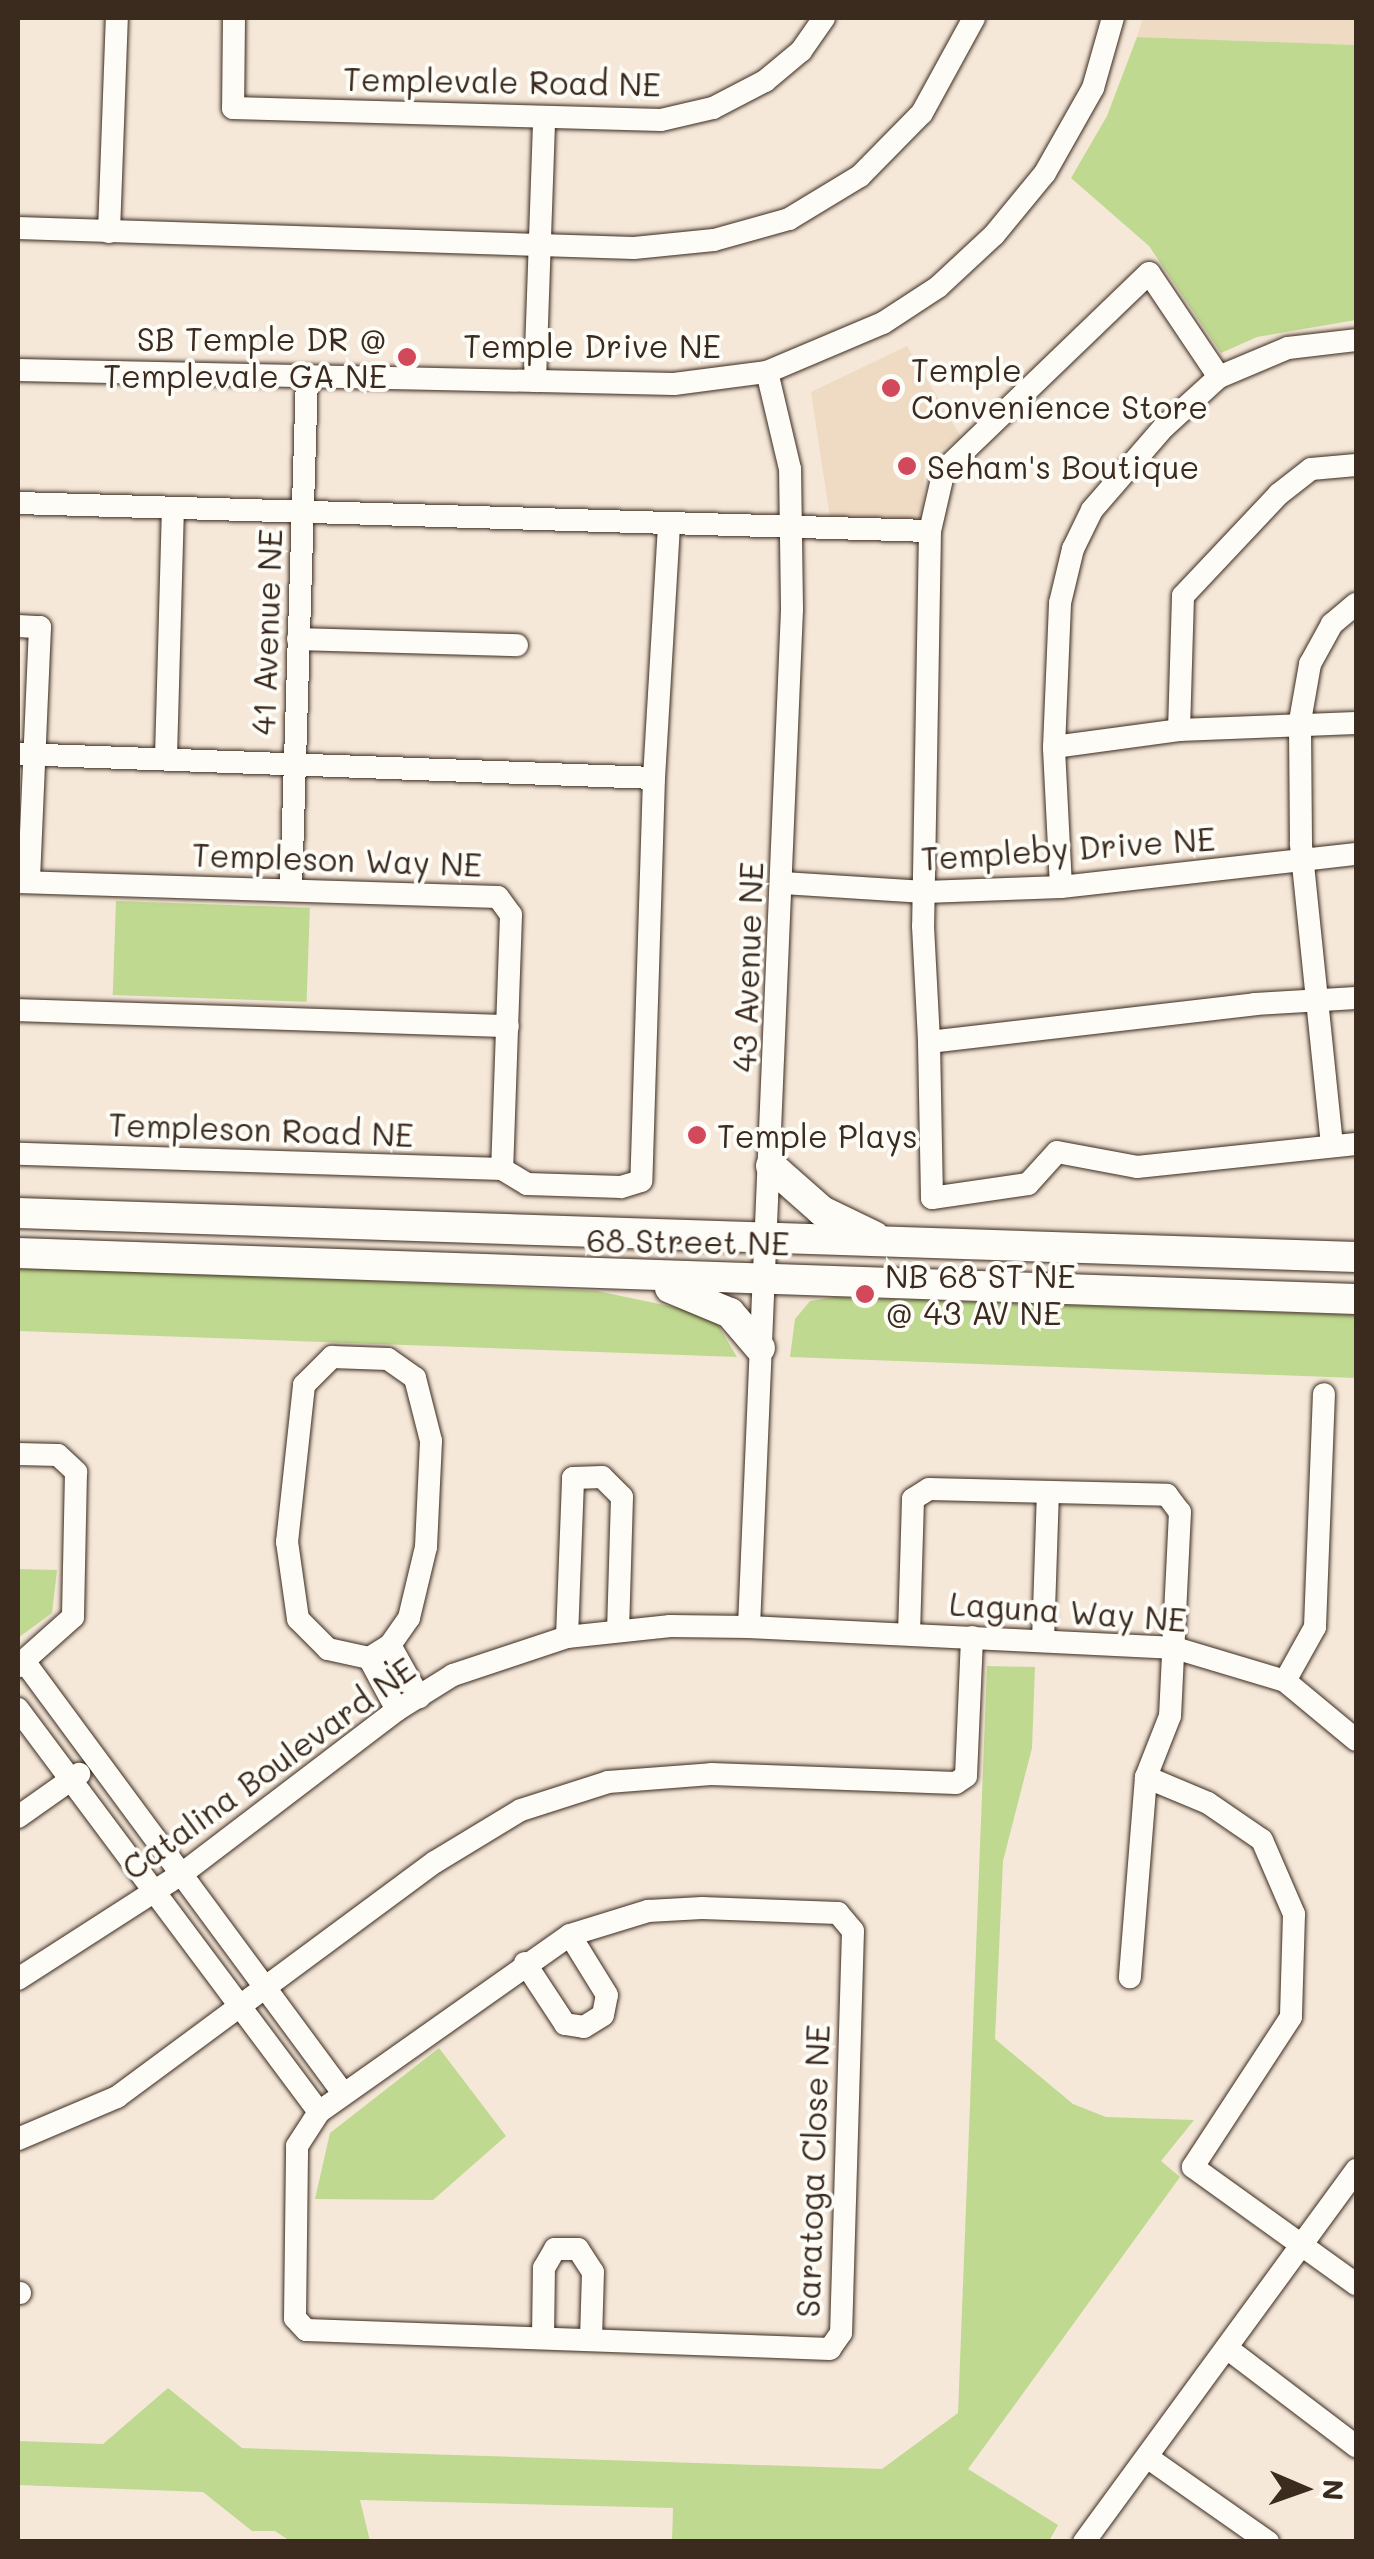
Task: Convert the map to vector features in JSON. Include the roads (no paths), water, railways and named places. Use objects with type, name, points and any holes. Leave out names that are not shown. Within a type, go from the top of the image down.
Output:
[{"type":"main road","points":[[770,1166],[822,1212],[890,1243]]},
{"type":"main road","name":"68 Street NE","points":[[18,1213],[1356,1257]]},
{"type":"main road","name":"68 Street NE","points":[[18,1253],[1356,1299]]},
{"type":"main road","points":[[624,1275],[714,1303],[760,1348]]},
{"type":"street","points":[[109,232],[117,18]]},
{"type":"street","name":"Templevale Road NE","points":[[234,18],[233,108],[661,120],[714,108],[766,81],[801,52],[824,18]]},
{"type":"street","points":[[18,228],[634,248],[714,240],[790,219],[860,176],[922,113],[974,18]]},
{"type":"street","name":"Temple Drive NE","points":[[18,370],[674,384],[767,372],[883,323],[938,287],[994,236],[1045,173],[1093,88],[1113,18]]},
{"type":"street","points":[[535,381],[544,118]]},
{"type":"street","points":[[1219,377],[1149,273],[944,470],[930,531],[925,892],[932,1198],[1028,1184],[1058,1152],[1137,1166],[1356,1144]]},
{"type":"street","points":[[1062,888],[1054,747],[1060,603],[1073,550],[1092,510],[1164,427],[1219,377],[1288,348],[1356,340]]},
{"type":"street","name":"43 Avenue NE","points":[[749,1627],[783,884],[792,528],[790,470],[767,372]]},
{"type":"street","name":"41 Avenue NE","points":[[290,889],[307,376]]},
{"type":"street","points":[[1179,730],[1183,596],[1279,494],[1312,469],[1356,465]]},
{"type":"street","points":[[18,503],[302,510],[669,526],[930,531]]},
{"type":"street","points":[[166,758],[173,509]]},
{"type":"street","points":[[26,754],[294,761],[654,778],[669,526]]},
{"type":"street","points":[[1332,1145],[1303,862],[1300,722],[1310,664],[1332,624],[1356,604]]},
{"type":"street","points":[[18,626],[40,626],[26,754],[23,882]]},
{"type":"street","points":[[298,639],[517,645]]},
{"type":"street","points":[[1054,747],[1179,730],[1300,722],[1356,723]]},
{"type":"street","name":"Templeson Road NE","points":[[18,1154],[502,1169],[526,1184],[621,1187],[641,1181],[654,778]]},
{"type":"street","name":"Templeby Drive NE","points":[[783,884],[925,892],[1062,888],[1356,854]]},
{"type":"street","name":"Templeson Way NE","points":[[23,882],[498,898],[512,915],[502,1169]]},
{"type":"street","points":[[929,1042],[1356,998]]},
{"type":"street","points":[[18,1010],[508,1026]]},
{"type":"street","points":[[379,1652],[409,1618],[426,1546],[432,1441],[416,1378],[388,1358],[332,1356],[304,1385],[287,1542],[298,1619],[328,1648],[379,1652],[419,1697]]},
{"type":"street","points":[[1285,1681],[1316,1627],[1324,1394]]},
{"type":"street","points":[[18,1454],[58,1455],[76,1472],[73,1617],[21,1664],[183,1873],[343,2094]]},
{"type":"street","points":[[568,1637],[574,1478],[602,1477],[622,1497],[618,1630]]},
{"type":"street","points":[[909,1634],[913,1499],[929,1489],[1167,1495],[1180,1512],[1170,1716],[1146,1777],[1130,1977]]},
{"type":"street","points":[[1043,1641],[1048,1492]]},
{"type":"street","name":"Catalina Boulevard NE","points":[[18,1979],[183,1873],[397,1710],[454,1675],[568,1637],[618,1630],[749,1627]]},
{"type":"street","name":"Laguna Way NE","points":[[749,1627],[1175,1648],[1285,1681],[1356,1740]]},
{"type":"street","points":[[18,2139],[117,2097],[244,2008],[265,1986],[435,1862],[521,1810],[608,1782],[710,1774],[956,1783],[966,1776],[972,1637]]},
{"type":"street","points":[[379,1652],[397,1710]]},
{"type":"street","points":[[18,1710],[68,1782],[158,1889],[318,2112]]},
{"type":"street","points":[[18,1817],[94,1763]]},
{"type":"street","points":[[1146,1777],[1208,1802],[1262,1840],[1294,1914],[1290,2017],[1194,2167],[1356,2284]]},
{"type":"street","name":"Saratoga Close NE","points":[[702,1908],[838,1913],[852,1931],[840,2332],[830,2349],[306,2330],[295,2318],[298,2146],[318,2112],[525,1963],[570,1936],[648,1911],[702,1908]]},
{"type":"street","points":[[525,1963],[565,2024],[594,2021],[603,2015],[608,1995],[570,1936]]},
{"type":"street","points":[[1084,2542],[1356,2170]]},
{"type":"street","points":[[543,2338],[544,2268],[556,2249],[578,2249],[593,2272],[592,2338]]},
{"type":"street","points":[[1228,2348],[1356,2446]]},
{"type":"street","points":[[1147,2458],[1268,2542]]},
{"type":"place","name":"SB Temple DR @ Templevale GA NE","points":[[407,357]]},
{"type":"place","name":"Temple Convenience Store","points":[[891,388]]},
{"type":"place","name":"Seham's Boutique","points":[[907,466]]},
{"type":"place","name":"Temple Plays","points":[[697,1135]]},
{"type":"place","name":"NB 68 ST NE @ 43 AV NE","points":[[865,1294]]}]
